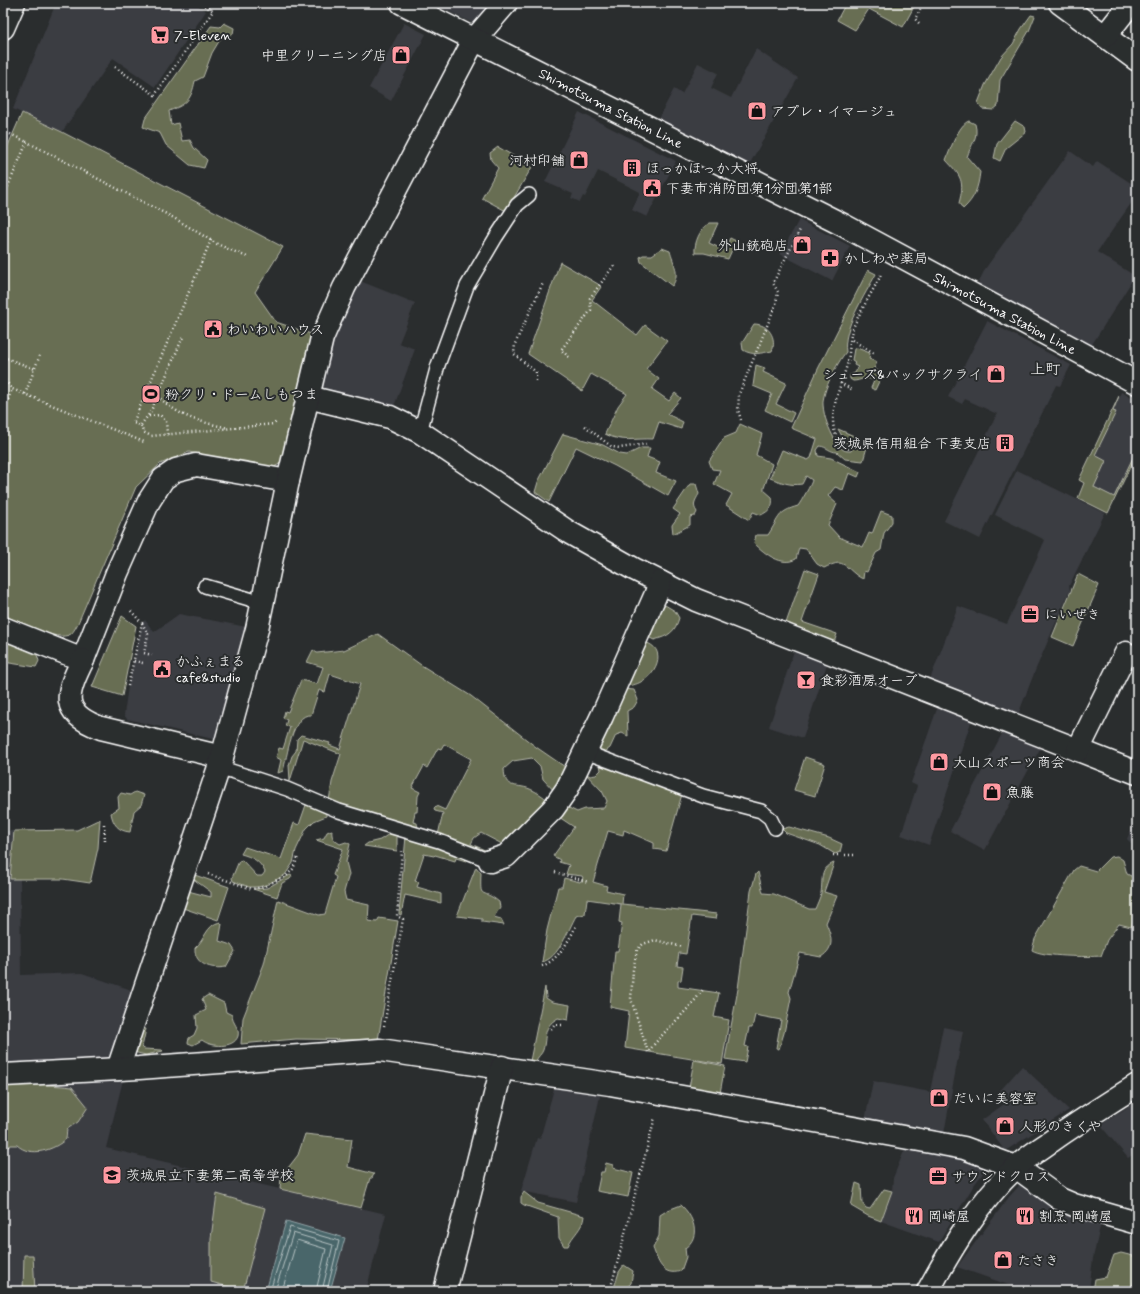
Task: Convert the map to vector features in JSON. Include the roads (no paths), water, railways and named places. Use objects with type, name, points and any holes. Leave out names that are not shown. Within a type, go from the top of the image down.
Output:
[{"type":"main road","points":[[3,28],[14,3]]},
{"type":"main road","name":"Shimotsuma Station Line","points":[[402,3],[843,225],[1137,383]]},
{"type":"main road","points":[[118,1069],[220,762],[255,638],[288,481],[320,346],[338,300],[474,40],[506,3]]},
{"type":"main road","points":[[1060,3],[1137,60]]},
{"type":"main road","points":[[1105,36],[1131,3]]},
{"type":"main road","points":[[308,397],[390,417],[420,432],[487,476],[540,514],[605,552],[696,600],[1137,773]]},
{"type":"main road","points":[[220,762],[85,722],[74,711],[69,695],[70,684],[83,660],[117,573],[149,501],[163,479],[176,470],[196,465],[288,481]]},
{"type":"main road","points":[[490,861],[506,856],[553,809],[567,789],[640,632],[660,582]]},
{"type":"main road","points":[[3,628],[83,660]]},
{"type":"main road","points":[[1078,750],[1126,653]]},
{"type":"main road","points":[[3,1075],[118,1069],[380,1050],[502,1067],[660,1093],[964,1148],[1016,1167],[1060,1199],[1074,1205],[1137,1223]]},
{"type":"main road","points":[[445,1291],[502,1067]]},
{"type":"main road","points":[[928,1291],[943,1263],[972,1218],[1016,1167],[1085,1118],[1137,1085]]},
{"type":"lane","points":[[420,432],[438,365],[467,286],[496,236],[517,205],[529,195]]},
{"type":"lane","points":[[205,586],[263,603]]},
{"type":"lane","points":[[590,742],[592,750],[596,756],[703,796],[761,811],[770,818],[775,828]]},
{"type":"lane","points":[[220,762],[362,819],[439,841],[490,861]]},
{"type":"water","points":[[286,1221],[345,1238],[330,1291],[266,1291]]},
{"type":"place","name":"7-Eleven","points":[[160,35]]},
{"type":"place","name":"中里クリーニング店","points":[[401,55]]},
{"type":"place","name":"アプレ・イマージュ","points":[[757,111]]},
{"type":"place","name":"河村印舗","points":[[579,160]]},
{"type":"place","name":"ほっかほっか大将","points":[[632,168]]},
{"type":"place","name":"下妻市消防団第1分団第1部","points":[[652,188]]},
{"type":"place","name":"外山銃砲店","points":[[802,245]]},
{"type":"place","name":"かしわや薬局","points":[[830,258]]},
{"type":"place","name":"わいわいハウス","points":[[213,329]]},
{"type":"place","name":"シューズ&バックサクライ","points":[[996,374]]},
{"type":"place","name":"粉クリ・ドームしもつま","points":[[151,394]]},
{"type":"place","name":"茨城県信用組合 下妻支店","points":[[1005,443]]},
{"type":"place","name":"にいぜき","points":[[1030,614]]},
{"type":"place","name":"かふぇまる cafe&studio","points":[[162,669]]},
{"type":"place","name":"食彩酒房オーブ","points":[[806,680]]},
{"type":"place","name":"大山スポーツ商会","points":[[939,762]]},
{"type":"place","name":"魚藤","points":[[992,792]]},
{"type":"place","name":"だいに美容室","points":[[939,1098]]},
{"type":"place","name":"人形のきくや","points":[[1005,1126]]},
{"type":"place","name":"茨城県立下妻第二高等学校","points":[[112,1175]]},
{"type":"place","name":"サウンドクロス","points":[[938,1176]]},
{"type":"place","name":"岡崎屋","points":[[914,1216]]},
{"type":"place","name":"割烹 岡﨑屋","points":[[1025,1216]]},
{"type":"place","name":"たさき","points":[[1003,1260]]},
{"type":"district","name":"上町","points":[[1045,369]]}]
